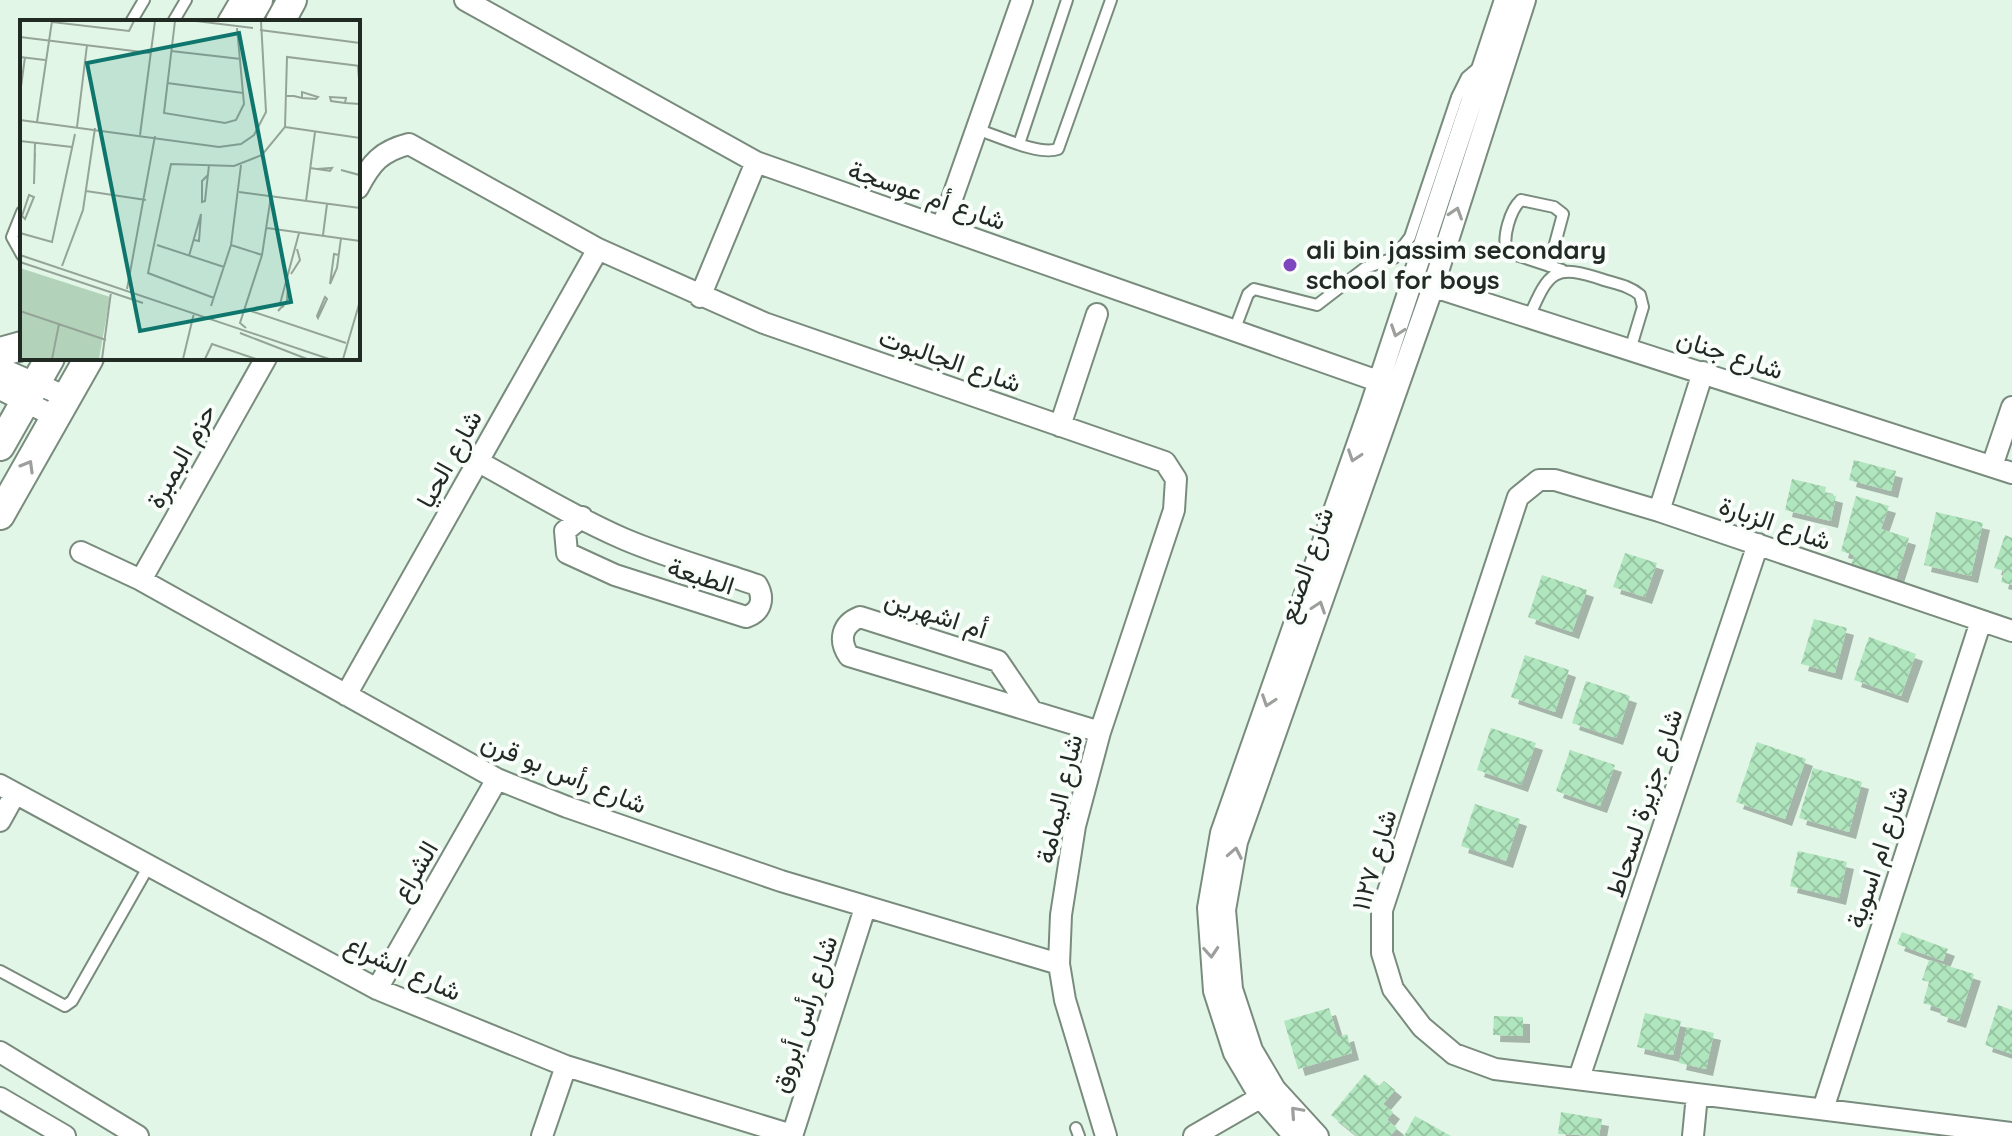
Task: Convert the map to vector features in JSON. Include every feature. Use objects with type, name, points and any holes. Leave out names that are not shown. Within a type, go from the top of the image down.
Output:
[{"type":"main road","points":[[281,20],[292,0]]},
{"type":"main road","points":[[0,352],[20,347]]},
{"type":"main road","points":[[0,446],[49,360]]},
{"type":"main road","points":[[0,515],[88,360]]},
{"type":"street","points":[[291,20],[303,0]]},
{"type":"street","name":"شارع أم عوسجة","points":[[465,0],[756,162],[1387,385]]},
{"type":"street","points":[[942,227],[1022,0]]},
{"type":"street","name":"شارع الصنع","points":[[1423,284],[1505,0]]},
{"type":"street","name":"شارع الصنع","points":[[1294,1136],[1267,1093],[1234,1053],[1214,991],[1208,908],[1221,833],[1525,0]]},
{"type":"street","points":[[230,20],[245,5]]},
{"type":"street","name":"شارع الجالبوت","points":[[360,184],[387,149],[409,144],[598,249],[700,297],[764,323],[1165,462],[1176,479]]},
{"type":"street","points":[[700,297],[756,162]]},
{"type":"street","name":"شارع الحيا","points":[[346,695],[598,249]]},
{"type":"street","name":"شارع جنان","points":[[1423,284],[2002,469]]},
{"type":"street","points":[[1060,426],[1097,314]]},
{"type":"street","name":"حزم البمبرة","points":[[141,580],[265,360]]},
{"type":"street","points":[[0,368],[31,392],[61,407]]},
{"type":"street","points":[[1659,511],[1703,372]]},
{"type":"street","points":[[0,389],[31,392]]},
{"type":"street","points":[[2002,469],[2012,407]]},
{"type":"street","name":"الطبعة","points":[[477,461],[624,539],[757,585],[761,604],[746,617],[615,575],[567,553],[564,546]]},
{"type":"street","name":"شارع اليمامة","points":[[1106,1136],[1065,1000],[1059,964],[1061,915],[1075,826],[1100,732],[1174,510],[1176,479]]},
{"type":"street","name":"شارع ١١٢٧","points":[[1659,511],[1555,480],[1539,480],[1518,497],[1382,910],[1382,953],[1393,989],[1422,1027],[1454,1054],[1495,1069],[2012,1133]]},
{"type":"street","points":[[538,494],[564,546]]},
{"type":"street","name":"شارع الزبارة","points":[[1659,511],[2012,631]]},
{"type":"street","points":[[564,546],[565,531],[582,517]]},
{"type":"street","name":"شارع جزيرة لسحاط","points":[[1579,1078],[1758,544]]},
{"type":"street","name":"شارع رأس بو قرن","points":[[81,552],[141,580],[497,779],[581,812],[865,908],[1059,964]]},
{"type":"street","name":"أم اشهرين","points":[[1032,711],[998,661],[860,617],[849,623],[843,633],[843,645],[849,656],[1100,732]]},
{"type":"street","name":"شارع ام اسوية","points":[[1823,1109],[1981,621]]},
{"type":"street","name":"أم اشهرين","points":[[987,700],[997,682],[998,661]]},
{"type":"street","name":"الشراع","points":[[377,989],[497,779]]},
{"type":"street","points":[[0,821],[8,789]]},
{"type":"street","name":"شارع الشراع","points":[[8,789],[377,989],[566,1066],[792,1135]]},
{"type":"street","name":"شارع رأس أبروق","points":[[792,1135],[865,908]]},
{"type":"street","points":[[0,1052],[134,1135]]},
{"type":"street","points":[[542,1136],[566,1066]]},
{"type":"street","points":[[1194,1136],[1267,1093]]},
{"type":"street","name":"شارع الصنع","points":[[1267,1093],[1318,1136]]},
{"type":"street","points":[[1693,1136],[1697,1095]]},
{"type":"street","points":[[0,1098],[65,1136]]},
{"type":"lane","points":[[132,20],[144,0]]},
{"type":"lane","points":[[174,20],[186,0]]},
{"type":"lane","points":[[1019,144],[1067,0]]},
{"type":"lane","points":[[976,129],[1019,144],[1052,151],[1061,144],[1111,0]]},
{"type":"lane","points":[[1234,331],[1248,294],[1254,289],[1308,306],[1317,305],[1365,268],[1394,258],[1407,245],[1461,87],[1485,63]]},
{"type":"lane","points":[[1549,266],[1564,218],[1554,207],[1527,200],[1518,202],[1504,241],[1510,253],[1549,266],[1562,270],[1600,278],[1640,295],[1643,307],[1630,350]]},
{"type":"lane","points":[[20,217],[12,237],[20,251]]},
{"type":"lane","points":[[1529,317],[1544,284],[1562,270]]},
{"type":"lane","points":[[0,971],[65,1006],[72,1001],[150,864]]},
{"type":"building","points":[[1854,460],[1896,471],[1891,491],[1849,480]]},
{"type":"building","points":[[1792,479],[1826,487],[1825,493],[1836,496],[1831,521],[1785,510]]},
{"type":"building","points":[[1856,496],[1889,506],[1881,529],[1909,538],[1896,579],[1851,565],[1854,555],[1841,551]]},
{"type":"building","points":[[1936,512],[1983,523],[1971,576],[1924,565]]},
{"type":"building","points":[[2005,535],[2012,538],[2012,585],[2001,582],[2004,571],[1994,568]]},
{"type":"building","points":[[1625,553],[1657,563],[1645,597],[1613,587]]},
{"type":"building","points":[[1542,575],[1587,590],[1572,632],[1528,617]]},
{"type":"building","points":[[1814,619],[1847,628],[1835,673],[1801,664]]},
{"type":"building","points":[[1869,637],[1916,654],[1901,696],[1854,680]]},
{"type":"building","points":[[1525,655],[1569,670],[1555,712],[1511,697]]},
{"type":"building","points":[[1586,681],[1630,696],[1616,738],[1572,723]]},
{"type":"building","points":[[1491,728],[1536,743],[1521,785],[1477,770]]},
{"type":"building","points":[[1757,742],[1806,759],[1785,819],[1736,802]]},
{"type":"building","points":[[1570,750],[1615,765],[1600,806],[1556,791]]},
{"type":"building","points":[[1813,768],[1862,782],[1849,832],[1799,818]]},
{"type":"building","points":[[1475,804],[1520,819],[1506,861],[1461,846]]},
{"type":"building","points":[[1798,851],[1847,862],[1839,898],[1790,886]]},
{"type":"building","points":[[1902,932],[1948,949],[1943,961],[1897,944]]},
{"type":"building","points":[[1929,960],[1974,974],[1959,1021],[1940,1015],[1942,1009],[1923,1003],[1929,982],[1922,980]]},
{"type":"building","points":[[1998,1005],[2012,1010],[2012,1054],[1985,1045]]},
{"type":"building","points":[[1329,1008],[1338,1037],[1347,1034],[1352,1053],[1298,1069],[1284,1021]]},
{"type":"building","points":[[1645,1013],[1681,1021],[1673,1055],[1637,1047]]},
{"type":"building","points":[[1494,1016],[1523,1017],[1523,1036],[1493,1035]]},
{"type":"building","points":[[1687,1027],[1714,1033],[1706,1069],[1679,1063]]},
{"type":"building","points":[[1365,1074],[1379,1086],[1384,1081],[1395,1090],[1383,1104],[1393,1112],[1387,1120],[1397,1128],[1390,1136],[1357,1136],[1331,1115]]},
{"type":"building","points":[[1561,1112],[1602,1119],[1599,1136],[1558,1134]]},
{"type":"building","points":[[1415,1116],[1451,1136],[1404,1136]]},
{"type":"place","name":"ali bin jassim secondary school for boys","points":[[1290,265]]}]
